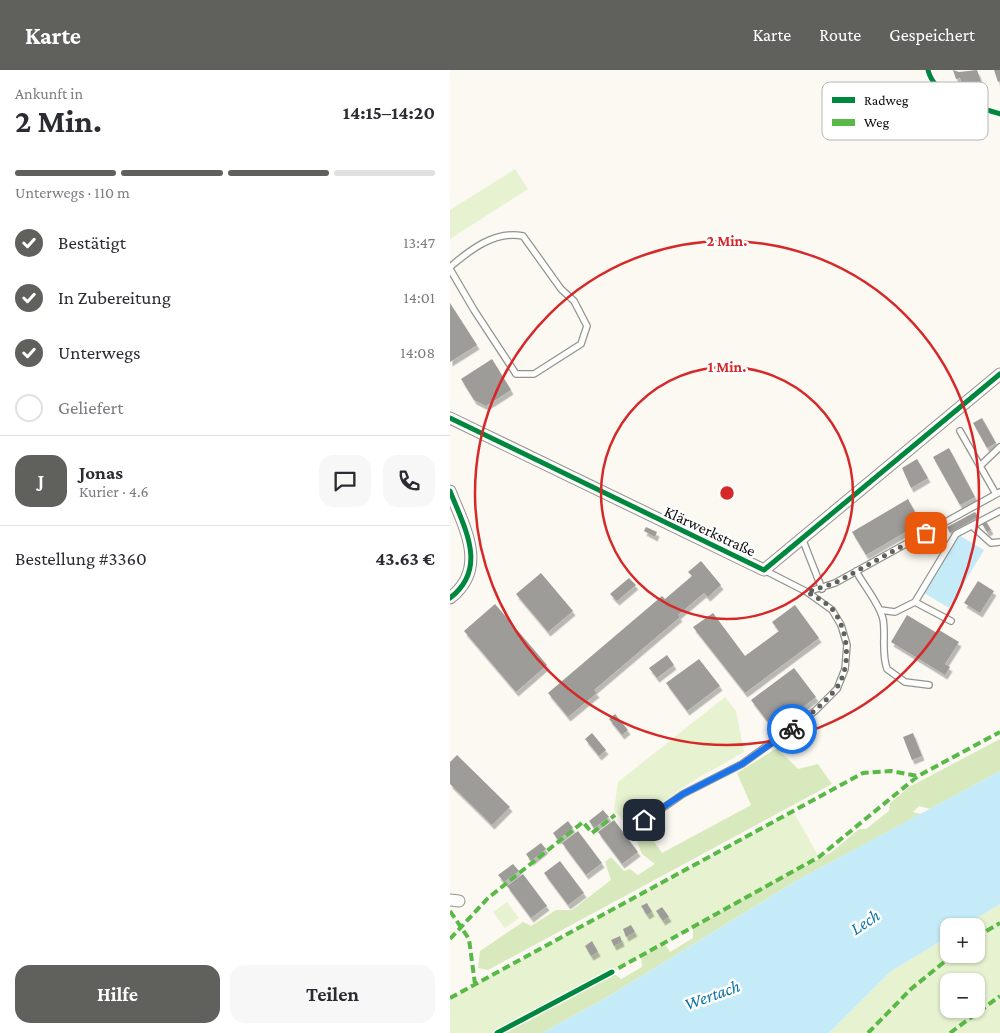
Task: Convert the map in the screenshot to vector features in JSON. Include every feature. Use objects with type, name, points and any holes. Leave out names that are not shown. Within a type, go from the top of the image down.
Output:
[{"type":"street","name":"Klärwerkstraße","points":[[450,418],[764,570],[1000,374]]},
{"type":"street","points":[[450,490],[453,507],[472,550],[470,573],[461,590],[450,598]]},
{"type":"lane","points":[[510,233],[523,236],[561,290],[574,301],[587,326],[581,344],[534,374],[516,374],[474,310],[450,268],[466,254],[485,242],[510,233]]},
{"type":"lane","points":[[807,592],[822,589],[998,493],[960,431]]},
{"type":"lane","points":[[980,466],[1000,447]]},
{"type":"lane","points":[[880,610],[895,612],[915,602],[956,534],[1000,511]]},
{"type":"lane","points":[[972,526],[991,543],[1000,542]]},
{"type":"lane","points":[[802,538],[822,589]]},
{"type":"lane","points":[[632,829],[683,794],[750,758],[815,711],[836,689],[845,669],[847,645],[841,625],[832,610],[807,592],[764,570]]},
{"type":"lane","points":[[856,571],[880,610],[883,621],[883,650],[887,669],[906,682],[929,685]]},
{"type":"lane","points":[[915,602],[951,622]]},
{"type":"green space","points":[[515,169],[528,189],[450,239],[450,210]]},
{"type":"green space","points":[[725,697],[736,711],[744,752],[691,782],[628,826],[614,810],[618,782]]},
{"type":"green space","points":[[1000,739],[1000,771],[930,809],[919,806],[913,812],[921,814],[796,881],[611,995],[542,1033],[497,1033],[612,972],[621,979],[642,967],[641,957],[665,944],[670,952],[693,938],[693,928],[764,887],[832,852],[859,829],[866,829],[889,811],[890,803],[909,787]]},
{"type":"green space","points":[[777,748],[798,769],[818,764],[832,784],[488,970],[478,968],[480,951],[523,922],[531,926],[556,910],[572,910],[611,880],[605,862],[611,857],[624,871],[630,869],[638,875],[655,864],[642,854],[637,841],[648,833],[662,853],[751,805],[737,773]]},
{"type":"green space","points":[[793,811],[819,857],[641,957],[497,1033],[450,1033],[450,998]]},
{"type":"green space","points":[[507,902],[519,918],[505,928],[493,912]]},
{"type":"green space","points":[[1000,904],[1000,1033],[829,1033],[890,972],[940,941],[940,963],[985,963],[985,918],[977,918]]},
{"type":"water","points":[[959,535],[984,550],[949,608],[924,593]]},
{"type":"water","points":[[1000,771],[1000,904],[977,918],[940,918],[940,941],[890,972],[829,1033],[542,1033],[611,995],[796,881]]},
{"type":"building","points":[[953,70],[959,72],[977,70],[981,82],[961,82],[960,78],[956,79]]},
{"type":"building","points":[[994,70],[1000,70],[1000,81],[998,82]]},
{"type":"building","points":[[450,303],[477,345],[450,362]]},
{"type":"building","points":[[492,359],[511,390],[486,406],[474,400],[461,379]]},
{"type":"building","points":[[982,418],[996,443],[987,448],[973,423]]},
{"type":"building","points":[[949,448],[975,497],[960,505],[933,457]]},
{"type":"building","points":[[917,459],[928,478],[911,488],[902,468]]},
{"type":"building","points":[[908,499],[921,523],[866,555],[852,532]]},
{"type":"building","points":[[975,512],[978,517],[950,533],[947,527]]},
{"type":"building","points":[[986,521],[991,530],[987,532],[982,524]]},
{"type":"building","points":[[646,527],[657,532],[655,537],[644,531]]},
{"type":"building","points":[[701,561],[721,585],[708,597],[704,593],[678,615],[680,617],[594,690],[597,693],[568,717],[548,693],[662,596],[665,599],[692,576],[688,572]]},
{"type":"building","points":[[541,573],[573,611],[548,632],[516,594]]},
{"type":"building","points":[[629,578],[636,585],[617,601],[610,594]]},
{"type":"building","points":[[978,581],[994,591],[980,613],[964,603]]},
{"type":"building","points":[[495,604],[547,665],[516,692],[464,631]]},
{"type":"building","points":[[795,605],[819,638],[745,693],[693,627],[713,613],[745,656],[779,631],[772,622]]},
{"type":"building","points":[[907,615],[937,633],[939,630],[959,642],[945,664],[950,667],[945,675],[891,642]]},
{"type":"building","points":[[667,655],[674,665],[657,678],[649,668]]},
{"type":"building","points":[[699,659],[720,686],[687,711],[666,683]]},
{"type":"building","points":[[794,668],[816,697],[774,730],[751,700]]},
{"type":"building","points":[[615,714],[628,730],[622,735],[609,719]]},
{"type":"building","points":[[592,733],[606,750],[599,756],[585,739]]},
{"type":"building","points":[[913,733],[922,756],[912,760],[903,737]]},
{"type":"building","points":[[457,755],[510,807],[492,825],[450,784],[450,762]]},
{"type":"building","points":[[603,810],[609,817],[594,828],[589,821]]},
{"type":"building","points":[[614,820],[638,852],[622,864],[598,832]]},
{"type":"building","points":[[568,821],[573,828],[558,840],[553,833]]},
{"type":"building","points":[[578,831],[602,863],[586,875],[562,843]]},
{"type":"building","points":[[541,843],[546,849],[531,861],[526,854]]},
{"type":"building","points":[[560,861],[584,893],[568,905],[544,873]]},
{"type":"building","points":[[513,864],[519,871],[504,882],[498,875]]},
{"type":"building","points":[[523,874],[547,906],[531,918],[507,886]]},
{"type":"building","points":[[647,903],[652,912],[647,915],[641,906]]},
{"type":"building","points":[[662,907],[669,917],[663,921],[656,911]]},
{"type":"building","points":[[631,925],[635,932],[626,937],[623,929]]},
{"type":"building","points":[[620,936],[622,942],[614,946],[611,940]]},
{"type":"building","points":[[592,941],[598,952],[591,956],[585,946]]},
{"type":"marked path","points":[[608,974],[819,857],[918,776],[1000,732]]},
{"type":"marked path","points":[[450,998],[863,773],[891,771],[918,776]]},
{"type":"marked path","points":[[450,939],[488,898],[583,822],[592,833],[615,815]]},
{"type":"marked path","points":[[450,911],[469,939],[475,984]]},
{"type":"marked path","points":[[985,932],[1000,923]]},
{"type":"marked path","points":[[868,1033],[911,989],[943,963]]},
{"type":"marked path","points":[[950,1033],[1000,996]]},
{"type":"cycle path","points":[[928,70],[934,82]]},
{"type":"cycle path","points":[[988,110],[1000,114]]},
{"type":"cycle path","points":[[450,418],[764,570],[1000,374]]},
{"type":"cycle path","points":[[450,491],[466,533],[471,560],[468,574],[462,586],[450,598]]},
{"type":"cycle path","points":[[497,1033],[612,972]]},
{"type":"way so far","points":[[792,729],[815,711],[836,689],[845,669],[847,645],[841,625],[832,610],[821,600],[807,592],[822,589],[835,583],[926,533]]},
{"type":"route","points":[[644,820],[683,794],[742,764],[792,729]]},
{"type":"water label","name":"Lech","points":[[865,922]]},
{"type":"water label","name":"Wertach","points":[[712,995]]}]
